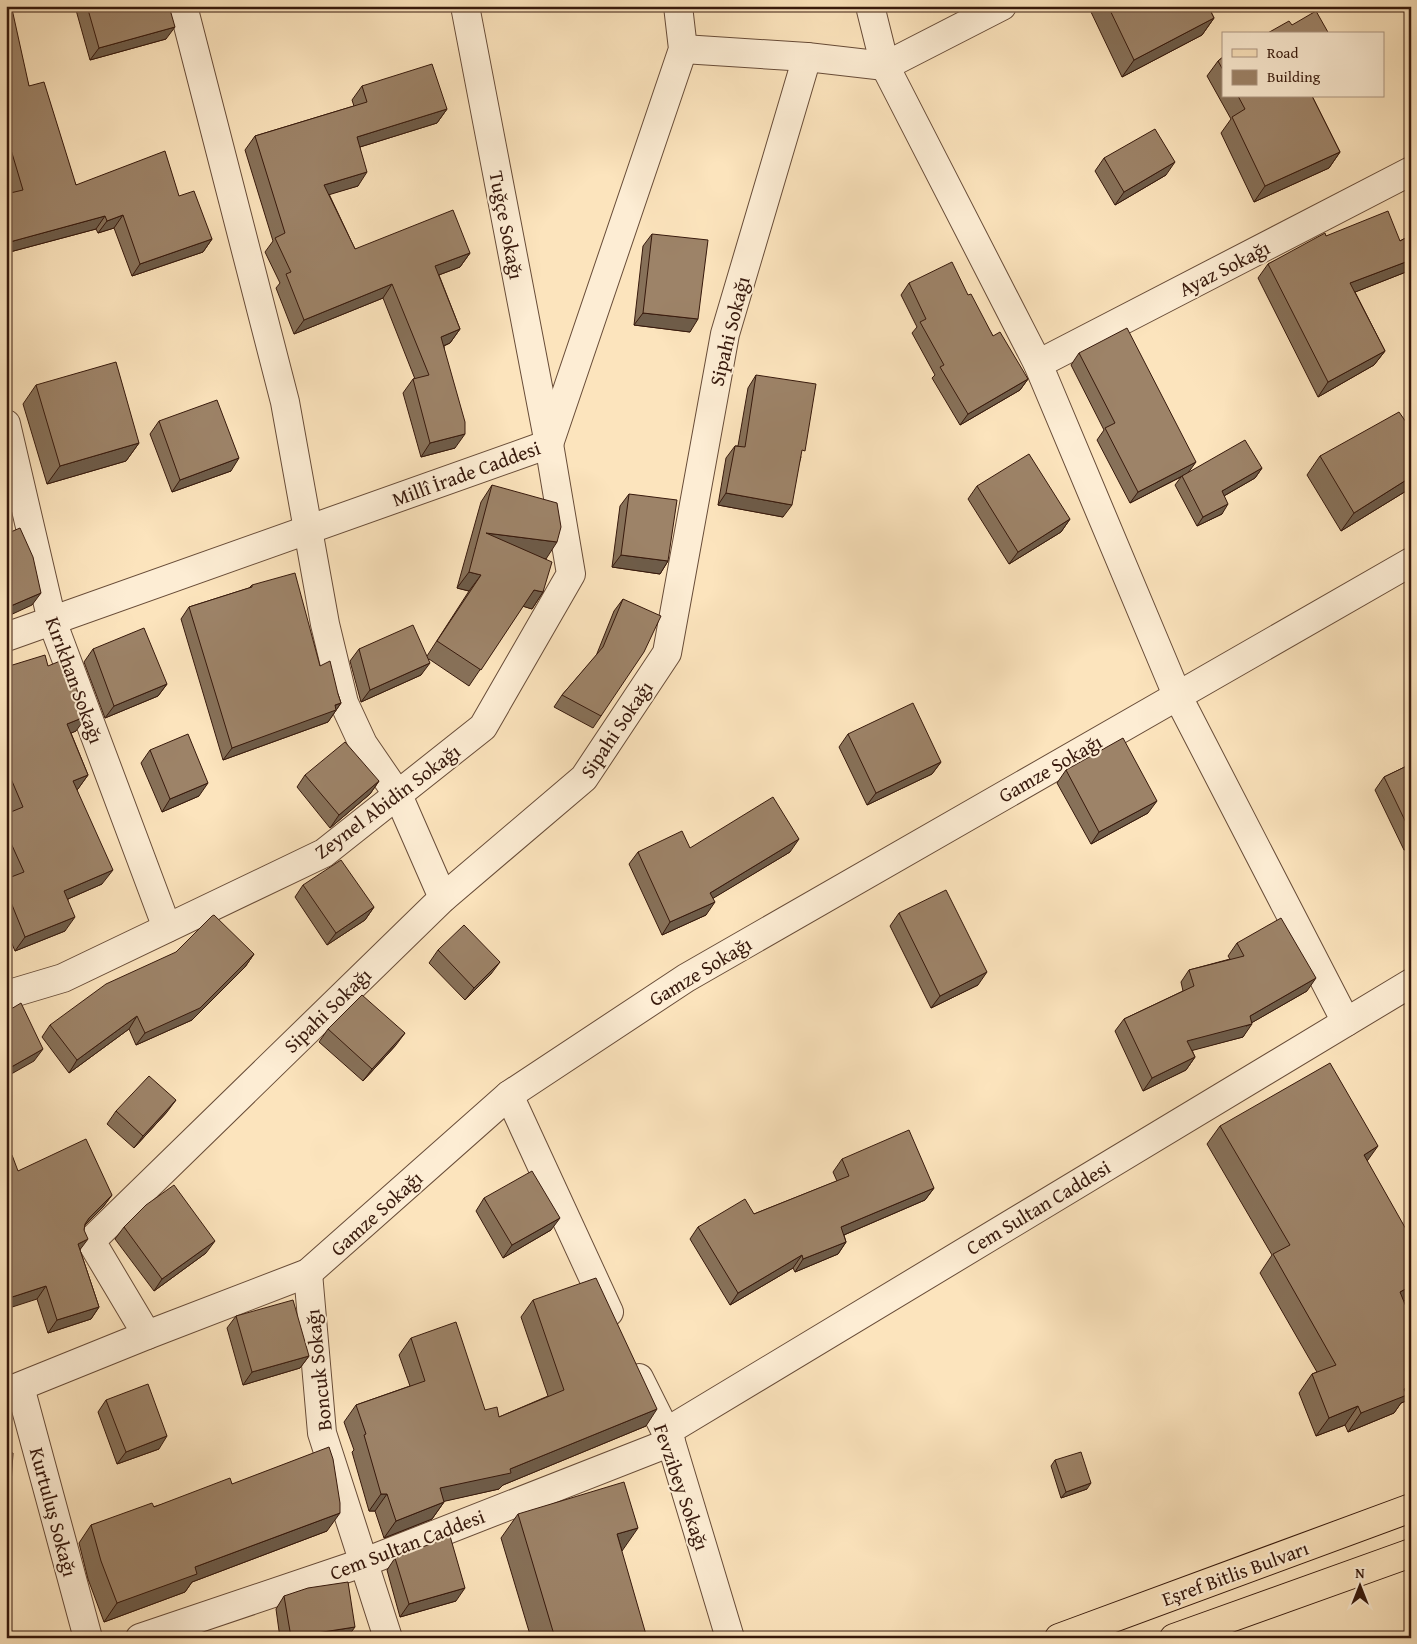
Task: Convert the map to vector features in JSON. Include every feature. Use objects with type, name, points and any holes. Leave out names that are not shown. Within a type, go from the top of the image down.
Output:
[{"type":"main road","name":"Eşref Bitlis Bulvarı","points":[[1059,1638],[1411,1508]]},
{"type":"main road","name":"Eşref Bitlis Bulvarı","points":[[1174,1638],[1411,1552]]},
{"type":"street","points":[[183,6],[285,402],[325,624],[344,703],[363,744],[398,795],[443,898]]},
{"type":"street","name":"Tuğçe Sokağı","points":[[465,6],[549,444]]},
{"type":"street","name":"Millî İrade Caddesi","points":[[6,637],[549,444],[683,50],[678,6]]},
{"type":"street","points":[[870,6],[885,66],[1038,364],[1177,695],[1346,1022]]},
{"type":"street","points":[[683,50],[807,57],[885,66],[1002,6]]},
{"type":"street","name":"Sipahi Sokağı","points":[[147,1335],[91,1241],[443,898],[584,778],[667,653],[725,334],[807,57]]},
{"type":"street","name":"Ayaz Sokağı","points":[[1038,364],[1411,171]]},
{"type":"street","name":"Kırıkhan Sokağı","points":[[6,424],[52,621],[167,928]]},
{"type":"street","name":"Zeynel Abidin Sokağı","points":[[6,995],[63,978],[324,853],[483,727],[571,574],[549,444]]},
{"type":"street","name":"Gamze Sokağı","points":[[13,1389],[308,1273],[509,1095],[686,978],[1411,562]]},
{"type":"street","name":"Cem Sultan Caddesi","points":[[140,1638],[364,1562],[668,1437],[1411,983]]},
{"type":"street","points":[[509,1095],[618,1332]]},
{"type":"street","name":"Boncuk Sokağı","points":[[308,1273],[322,1433],[388,1638]]},
{"type":"street","name":"Fevzibey Sokağı","points":[[630,1357],[668,1437],[730,1638]]},
{"type":"street","name":"Kurtuluş Sokağı","points":[[13,1389],[88,1638]]},
{"type":"building","points":[[87,6],[169,6],[175,27],[99,48]]},
{"type":"building","points":[[1108,6],[1208,6],[1214,18],[1134,60]]},
{"type":"building","points":[[12,9],[29,86],[44,82],[76,185],[165,151],[179,196],[194,191],[212,239],[140,264],[123,215],[107,221],[105,216],[6,243],[6,194],[23,190],[6,133],[6,11]]},
{"type":"building","points":[[1316,11],[1328,32],[1270,32],[1289,21],[1292,25]]},
{"type":"building","points":[[1222,58],[1222,68],[1218,61]]},
{"type":"building","points":[[432,64],[447,109],[357,137],[367,172],[324,185],[355,249],[453,210],[470,253],[435,266],[460,329],[441,337],[465,422],[465,434],[430,443],[413,379],[429,375],[392,284],[304,320],[286,274],[291,272],[275,238],[285,233],[255,136],[367,102],[362,86]]},
{"type":"building","points":[[1239,98],[1313,98],[1340,152],[1265,186],[1232,117],[1245,109]]},
{"type":"building","points":[[1155,129],[1175,162],[1124,192],[1104,158]]},
{"type":"building","points":[[1388,211],[1400,241],[1411,235],[1411,260],[1350,283],[1385,351],[1328,382],[1268,264],[1325,233],[1326,236]]},
{"type":"building","points":[[652,234],[708,240],[698,319],[643,313]]},
{"type":"building","points":[[952,262],[968,295],[971,294],[993,336],[1000,332],[1028,379],[968,414],[940,367],[944,365],[920,322],[926,319],[909,283]]},
{"type":"building","points":[[1127,328],[1196,462],[1138,492],[1105,428],[1115,423],[1079,353]]},
{"type":"building","points":[[116,362],[139,443],[60,466],[36,385]]},
{"type":"building","points":[[756,375],[816,384],[805,451],[802,450],[792,505],[726,493],[735,446],[745,447]]},
{"type":"building","points":[[217,400],[239,458],[180,480],[159,421]]},
{"type":"building","points":[[1399,412],[1411,429],[1411,477],[1354,513],[1320,456]]},
{"type":"building","points":[[1245,440],[1262,468],[1222,491],[1228,504],[1203,517],[1182,476]]},
{"type":"building","points":[[1029,454],[1070,519],[1018,552],[977,486]]},
{"type":"building","points":[[492,485],[557,503],[561,527],[557,542],[486,533],[552,562],[543,592],[534,590],[481,670],[437,641],[481,575],[469,572]]},
{"type":"building","points":[[629,494],[677,500],[668,561],[621,555]]},
{"type":"building","points":[[20,528],[33,557],[41,593],[6,608],[6,534]]},
{"type":"building","points":[[295,573],[320,666],[330,661],[341,703],[335,705],[336,710],[232,748],[189,607],[252,587],[252,585]]},
{"type":"building","points":[[623,599],[661,616],[644,652],[601,716],[562,695],[603,647]]},
{"type":"building","points":[[413,625],[430,663],[370,690],[359,649]]},
{"type":"building","points":[[144,628],[167,684],[114,706],[93,649]]},
{"type":"building","points":[[45,655],[48,666],[65,659],[87,716],[67,724],[88,775],[73,781],[113,870],[64,891],[75,917],[25,937],[6,890],[6,879],[24,872],[6,832],[6,814],[23,807],[6,767],[6,667]]},
{"type":"building","points":[[913,703],[941,762],[876,793],[848,734]]},
{"type":"building","points":[[188,734],[208,783],[170,799],[150,750]]},
{"type":"building","points":[[1123,738],[1157,801],[1099,832],[1066,770]]},
{"type":"building","points":[[345,742],[379,781],[339,815],[305,775]]},
{"type":"building","points":[[1411,764],[1411,833],[1384,777]]},
{"type":"building","points":[[773,797],[799,839],[710,893],[715,902],[670,922],[638,852],[682,831],[690,848]]},
{"type":"building","points":[[341,860],[374,907],[336,933],[303,885]]},
{"type":"building","points":[[946,890],[987,972],[940,996],[899,913]]},
{"type":"building","points":[[214,915],[254,954],[200,1008],[145,1033],[137,1016],[77,1060],[50,1025],[106,984],[176,952]]},
{"type":"building","points":[[1281,918],[1316,978],[1250,1016],[1252,1024],[1187,1041],[1195,1057],[1152,1078],[1124,1019],[1194,986],[1189,970],[1244,956],[1237,943]]},
{"type":"building","points":[[464,925],[500,962],[474,988],[438,950]]},
{"type":"building","points":[[362,995],[405,1033],[372,1069],[328,1029]]},
{"type":"building","points":[[21,1003],[43,1049],[6,1070],[6,1012]]},
{"type":"building","points":[[1330,1063],[1378,1146],[1364,1155],[1411,1238],[1411,1286],[1400,1292],[1411,1319],[1411,1386],[1404,1389],[1407,1395],[1361,1413],[1358,1406],[1329,1418],[1312,1374],[1336,1365],[1273,1254],[1290,1245],[1220,1126]]},
{"type":"building","points":[[149,1076],[176,1100],[143,1136],[116,1111]]},
{"type":"building","points":[[909,1130],[934,1188],[841,1227],[846,1242],[803,1259],[802,1255],[738,1293],[698,1227],[745,1199],[754,1214],[849,1176],[842,1159]]},
{"type":"building","points":[[86,1139],[112,1195],[89,1218],[84,1230],[88,1239],[78,1244],[99,1307],[57,1320],[46,1286],[6,1299],[6,1157],[12,1155],[18,1171]]},
{"type":"building","points":[[532,1171],[560,1218],[512,1245],[484,1198]]},
{"type":"building","points":[[174,1185],[215,1241],[162,1279],[124,1227],[146,1205]]},
{"type":"building","points":[[596,1278],[657,1409],[510,1469],[511,1473],[440,1488],[444,1502],[396,1521],[387,1494],[381,1494],[364,1435],[366,1434],[356,1405],[425,1381],[411,1338],[456,1322],[485,1410],[497,1407],[499,1417],[564,1390],[533,1300]]},
{"type":"building","points":[[293,1300],[309,1356],[252,1372],[236,1316]]},
{"type":"building","points":[[148,1384],[167,1436],[126,1452],[106,1400]]},
{"type":"building","points":[[329,1447],[333,1459],[340,1513],[195,1567],[197,1574],[117,1603],[101,1561],[91,1525],[152,1503],[154,1507],[230,1478],[232,1484]]},
{"type":"building","points":[[6,1452],[13,1453],[10,1500],[6,1500]]},
{"type":"building","points":[[1081,1452],[1091,1483],[1066,1492],[1055,1460]]},
{"type":"building","points":[[624,1482],[638,1528],[617,1534],[647,1638],[555,1638],[518,1514]]},
{"type":"building","points":[[450,1536],[465,1588],[409,1604],[395,1558]]},
{"type":"building","points":[[348,1582],[355,1627],[291,1637],[284,1596],[308,1588]]}]
